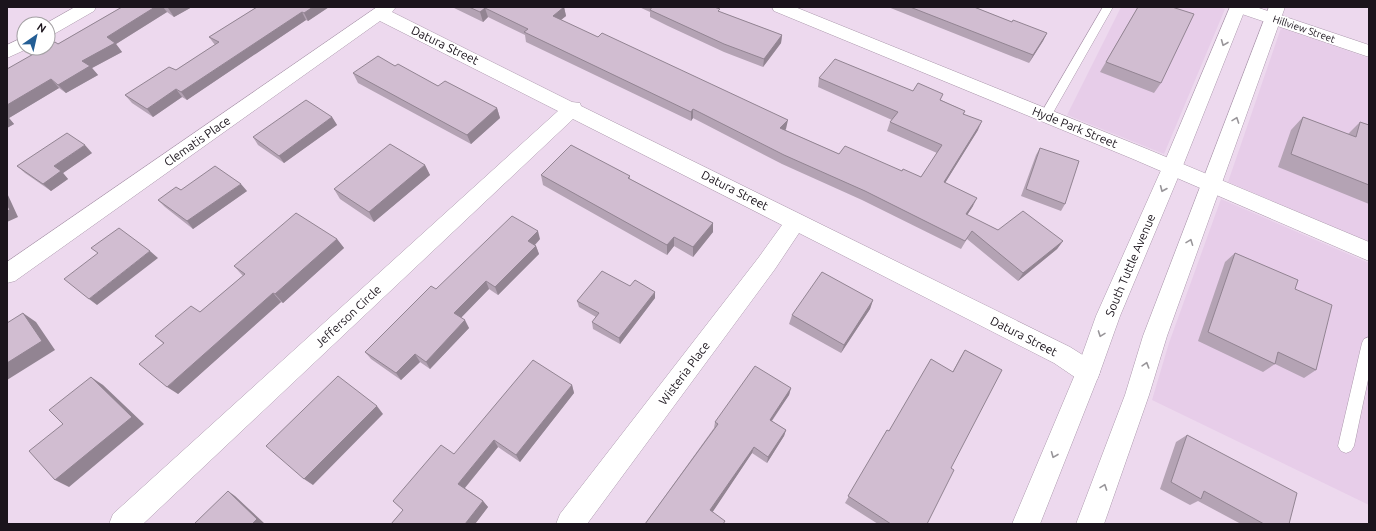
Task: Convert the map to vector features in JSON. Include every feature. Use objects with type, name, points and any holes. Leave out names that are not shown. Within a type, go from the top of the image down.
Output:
[{"type":"street","points":[[56,25],[88,7]]},
{"type":"street","name":"Hyde Park Street","points":[[780,7],[1172,168],[1369,252]]},
{"type":"street","name":"Hillview Street","points":[[1238,7],[1275,13],[1369,51]]},
{"type":"street","name":"South Tuttle Avenue","points":[[1026,524],[1088,372],[1108,316],[1172,168],[1238,7]]},
{"type":"street","name":"Datura Street","points":[[384,10],[573,108],[1062,355],[1088,372]]},
{"type":"street","name":"Clematis Place","points":[[7,274],[384,10]]},
{"type":"street","points":[[1094,523],[1155,336],[1275,13]]},
{"type":"street","points":[[7,52],[16,47]]},
{"type":"street","name":"Jefferson Circle","points":[[123,524],[573,108]]},
{"type":"street","name":"Wisteria Place","points":[[570,524],[767,263],[796,221]]},
{"type":"lane","points":[[1046,116],[1108,7]]},
{"type":"lane","points":[[1346,446],[1369,343]]},
{"type":"shaded area","points":[[1121,7],[1219,7],[1225,9],[1164,154],[1067,115]]},
{"type":"shaded area","points":[[1281,28],[1369,58],[1369,242],[1228,182]]},
{"type":"shaded area","points":[[1221,199],[1369,263],[1369,505],[1152,400],[1169,343]]},
{"type":"building","points":[[122,7],[155,7],[107,37],[115,43],[82,61],[90,66],[58,85],[51,79],[7,105],[7,69],[30,56],[56,56],[56,43],[58,44]]},
{"type":"building","points":[[257,7],[313,7],[304,13],[302,12],[181,92],[176,89],[147,109],[125,95],[169,67],[176,70],[219,42],[209,37]]},
{"type":"building","points":[[469,7],[564,7],[553,16],[598,37],[602,33],[788,120],[780,128],[839,154],[845,146],[902,171],[903,169],[921,177],[942,145],[890,122],[898,112],[819,78],[835,59],[913,91],[918,83],[943,94],[940,100],[965,111],[963,114],[982,121],[944,182],[977,198],[966,214],[998,230],[1023,211],[1063,241],[1023,273],[972,231],[965,241],[865,191],[784,155],[693,109],[691,112],[524,32],[528,29],[485,8],[480,12]]},
{"type":"building","points":[[652,7],[714,7],[720,9],[718,11],[782,35],[764,59],[724,44],[650,10]]},
{"type":"building","points":[[910,7],[974,7],[1012,22],[1013,20],[1047,33],[1033,55]]},
{"type":"building","points":[[1138,7],[1172,7],[1194,14],[1161,83],[1106,62]]},
{"type":"building","points":[[378,56],[395,66],[398,64],[438,86],[445,81],[497,108],[467,135],[353,73]]},
{"type":"building","points":[[306,100],[332,117],[279,156],[253,137]]},
{"type":"building","points":[[1303,117],[1356,137],[1360,122],[1369,125],[1369,185],[1291,154]]},
{"type":"building","points":[[67,133],[85,145],[54,166],[61,171],[43,184],[17,166]]},
{"type":"building","points":[[390,144],[425,165],[369,212],[334,189]]},
{"type":"building","points":[[571,145],[630,176],[628,178],[713,223],[693,247],[674,237],[667,245],[541,175]]},
{"type":"building","points":[[1040,148],[1079,161],[1065,204],[1026,189]]},
{"type":"building","points":[[215,166],[241,184],[187,221],[158,200],[176,187],[181,190]]},
{"type":"building","points":[[7,204],[10,210],[7,211]]},
{"type":"building","points":[[296,213],[337,239],[275,294],[273,293],[167,387],[139,364],[164,343],[155,336],[191,306],[200,312],[245,274],[234,266]]},
{"type":"building","points":[[512,216],[538,231],[528,241],[536,246],[495,287],[486,281],[454,313],[465,320],[426,362],[415,354],[396,373],[365,352],[431,286],[436,289]]},
{"type":"building","points":[[119,228],[150,251],[89,299],[64,279],[98,253],[91,248]]},
{"type":"building","points":[[1235,253],[1298,280],[1295,289],[1332,305],[1316,370],[1278,352],[1275,364],[1208,332]]},
{"type":"building","points":[[602,271],[630,286],[635,280],[655,292],[619,338],[592,322],[599,313],[577,301]]},
{"type":"building","points":[[822,272],[873,300],[844,345],[792,315]]},
{"type":"building","points":[[23,313],[42,341],[7,363],[7,323]]},
{"type":"building","points":[[965,350],[1002,370],[951,468],[954,470],[927,524],[891,524],[848,496],[887,430],[889,431],[931,359],[953,372]]},
{"type":"building","points":[[533,360],[572,385],[516,455],[494,440],[458,484],[483,501],[465,524],[391,524],[403,510],[393,501],[441,445],[454,454]]},
{"type":"building","points":[[755,366],[791,388],[770,420],[786,430],[768,457],[754,447],[710,510],[725,521],[723,524],[645,524],[718,424],[715,422]]},
{"type":"building","points":[[338,376],[377,406],[304,479],[266,446]]},
{"type":"building","points":[[91,377],[132,417],[55,480],[29,451],[63,424],[49,410]]},
{"type":"building","points":[[1187,435],[1297,493],[1289,524],[1264,524],[1204,491],[1201,499],[1171,482]]},
{"type":"building","points":[[228,491],[257,519],[252,524],[194,524]]}]
